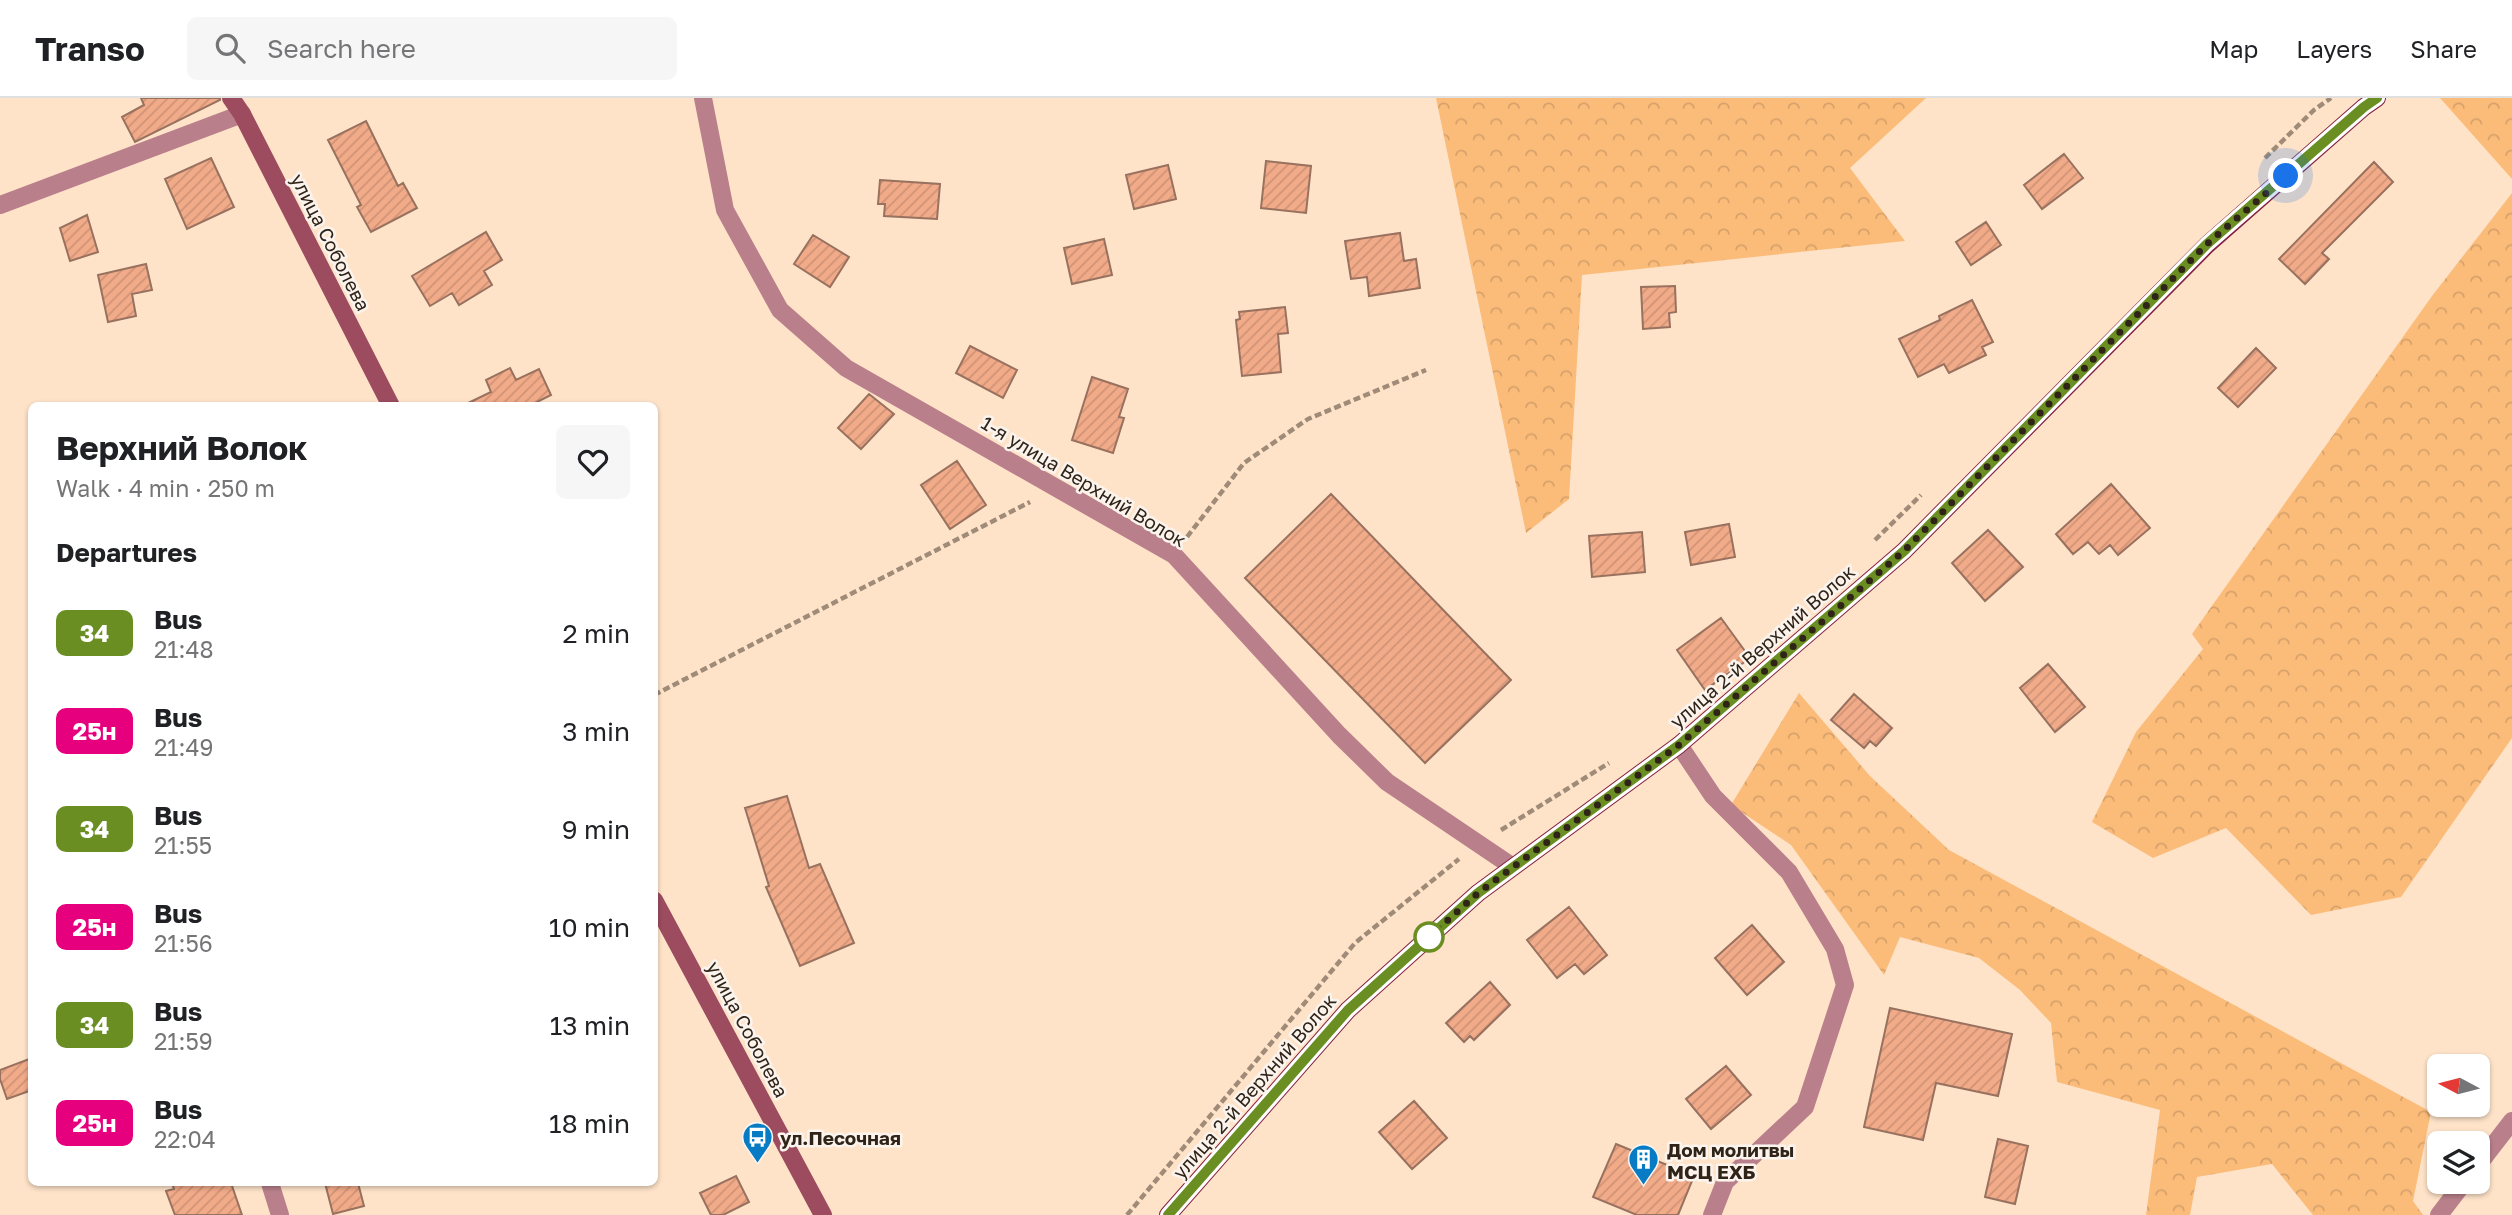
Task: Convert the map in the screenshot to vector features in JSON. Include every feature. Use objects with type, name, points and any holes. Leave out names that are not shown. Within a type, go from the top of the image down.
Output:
[{"type":"main road","name":"улица 2-й Верхний Волок","points":[[1168,1215],[1348,1010],[1478,893],[1679,745],[1904,551],[2207,244],[2377,98]]},
{"type":"street","name":"улица Соболева","points":[[231,98],[242,114],[389,402]]},
{"type":"street","name":"1-я улица Верхний Волок","points":[[703,98],[725,210],[780,310],[846,368],[1174,555],[1339,734],[1387,782],[1513,867]]},
{"type":"street","points":[[0,205],[242,114]]},
{"type":"street","points":[[1679,745],[1713,796],[1789,872],[1835,949],[1845,985],[1805,1107],[1725,1182],[1712,1215]]},
{"type":"street","name":"улица Соболева","points":[[658,907],[824,1215]]},
{"type":"street","points":[[2490,1149],[2512,1121]]},
{"type":"street","points":[[271,1186],[280,1215]]},
{"type":"street","points":[[2439,1215],[2455,1194]]},
{"type":"path","points":[[2264,159],[2314,110],[2331,98]]},
{"type":"path","points":[[1174,555],[1244,463],[1308,419],[1426,370]]},
{"type":"path","points":[[658,693],[1058,487]]},
{"type":"path","points":[[1875,540],[1925,491]]},
{"type":"path","points":[[1127,1215],[1355,943],[1478,844],[1620,756]]},
{"type":"green space","points":[[1436,98],[1926,98],[1850,168],[1905,241],[1582,275],[1569,499],[1526,533]]},
{"type":"green space","points":[[2440,98],[2512,98],[2512,179]]},
{"type":"green space","points":[[2512,193],[2512,738],[2401,897],[2311,915],[2226,828],[2153,858],[2092,822],[2136,732],[2203,649],[2192,634],[2432,296]]},
{"type":"green space","points":[[1799,693],[1870,776],[1949,850],[2427,1110],[2427,1117],[2430,1117],[2413,1201],[2423,1215],[2313,1215],[2272,1164],[2197,1177],[2190,1215],[2146,1215],[2160,1110],[2057,1082],[2051,1023],[2020,990],[1979,958],[1900,937],[1884,975],[1791,845],[1731,805]]},
{"type":"building","points":[[141,98],[220,100],[135,142],[122,117],[144,105]]},
{"type":"building","points":[[366,121],[398,186],[403,183],[417,208],[371,232],[357,207],[361,205],[328,140]]},
{"type":"building","points":[[2064,154],[2083,178],[2042,209],[2024,185]]},
{"type":"building","points":[[211,158],[234,207],[187,229],[165,179]]},
{"type":"building","points":[[1266,161],[1311,166],[1306,213],[1261,208]]},
{"type":"building","points":[[2374,162],[2393,182],[2322,253],[2329,259],[2305,284],[2279,259]]},
{"type":"building","points":[[1168,165],[1176,199],[1134,209],[1126,175]]},
{"type":"building","points":[[880,180],[940,184],[937,219],[884,216],[885,204],[878,204]]},
{"type":"building","points":[[87,215],[98,252],[70,261],[60,228]]},
{"type":"building","points":[[1986,222],[2001,245],[1971,265],[1956,242]]},
{"type":"building","points":[[486,232],[502,260],[484,271],[492,285],[459,305],[452,293],[430,306],[412,276]]},
{"type":"building","points":[[1400,233],[1404,261],[1416,259],[1420,288],[1369,296],[1367,277],[1351,279],[1345,241]]},
{"type":"building","points":[[813,235],[849,257],[830,287],[794,264]]},
{"type":"building","points":[[1104,239],[1112,275],[1072,284],[1064,248]]},
{"type":"building","points":[[146,264],[152,290],[132,294],[136,316],[108,322],[98,275]]},
{"type":"building","points":[[1675,286],[1676,312],[1669,313],[1670,327],[1643,329],[1641,287]]},
{"type":"building","points":[[1972,300],[1993,342],[1982,347],[1986,355],[1949,373],[1944,364],[1918,377],[1899,339],[1940,320],[1939,316]]},
{"type":"building","points":[[1285,307],[1288,333],[1278,334],[1281,372],[1242,376],[1236,320],[1240,319],[1239,312]]},
{"type":"building","points":[[970,346],[1017,370],[1003,398],[956,373]]},
{"type":"building","points":[[2256,348],[2276,368],[2238,407],[2218,388]]},
{"type":"building","points":[[510,368],[516,380],[539,369],[551,395],[537,402],[470,402],[491,392],[486,380]]},
{"type":"building","points":[[1092,377],[1128,389],[1119,417],[1124,418],[1113,453],[1072,440]]},
{"type":"building","points":[[869,394],[894,414],[861,449],[838,428]]},
{"type":"building","points":[[957,461],[986,505],[950,529],[921,485]]},
{"type":"building","points":[[2111,484],[2150,528],[2118,555],[2110,545],[2099,554],[2088,542],[2073,554],[2056,534]]},
{"type":"building","points":[[1331,494],[1511,680],[1425,763],[1245,578]]},
{"type":"building","points":[[1729,524],[1735,557],[1691,565],[1685,532]]},
{"type":"building","points":[[1988,530],[2023,567],[1985,601],[1952,563]]},
{"type":"building","points":[[1642,532],[1645,572],[1592,577],[1589,536]]},
{"type":"building","points":[[1721,618],[1750,658],[1705,690],[1677,650]]},
{"type":"building","points":[[2048,664],[2085,707],[2055,732],[2020,688]]},
{"type":"building","points":[[1854,694],[1892,728],[1876,746],[1870,741],[1864,748],[1831,720]]},
{"type":"building","points":[[787,796],[809,868],[820,864],[854,943],[800,966],[766,887],[769,886],[745,808]]},
{"type":"building","points":[[1569,907],[1607,955],[1584,974],[1575,964],[1557,978],[1527,940]]},
{"type":"building","points":[[1752,925],[1784,962],[1747,995],[1715,958]]},
{"type":"building","points":[[1490,982],[1510,1005],[1474,1040],[1470,1036],[1464,1042],[1446,1023]]},
{"type":"building","points":[[1890,1008],[2012,1034],[1998,1096],[1936,1083],[1923,1140],[1864,1127]]},
{"type":"building","points":[[28,1060],[28,1091],[7,1099],[0,1079],[0,1070]]},
{"type":"building","points":[[1726,1066],[1751,1095],[1711,1129],[1686,1099]]},
{"type":"building","points":[[1414,1101],[1447,1138],[1412,1169],[1379,1132]]},
{"type":"building","points":[[1998,1139],[2028,1146],[2015,1204],[1985,1197]]},
{"type":"building","name":"Дом молитвы МСЦ ЕХБ","points":[[1616,1144],[1694,1176],[1678,1215],[1637,1215],[1593,1197]]},
{"type":"building","points":[[736,1176],[749,1202],[723,1215],[711,1215],[700,1193]]},
{"type":"building","points":[[173,1186],[232,1186],[242,1215],[175,1215],[166,1191],[174,1189]]},
{"type":"building","points":[[326,1186],[359,1186],[364,1206],[333,1214]]},
{"type":"bus line","name":"34","points":[[1168,1215],[1348,1010],[1478,893],[1679,745],[1904,551],[2207,244],[2377,98]]},
{"type":"place","name":"ул.Песочная","points":[[757,1164]]},
{"type":"place","name":"Дом молитвы МСЦ ЕХБ","points":[[1644,1187]]},
{"type":"route","points":[[1429,937],[1478,893],[1679,745],[1904,551],[2207,244],[2286,176]]}]
